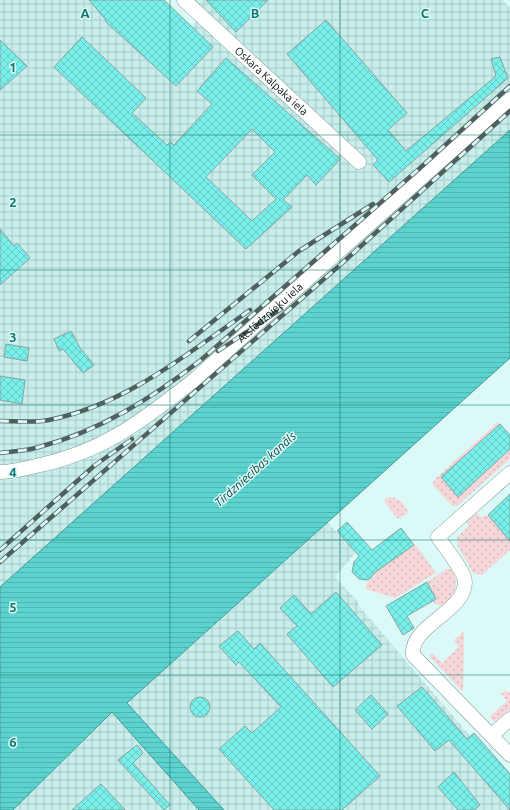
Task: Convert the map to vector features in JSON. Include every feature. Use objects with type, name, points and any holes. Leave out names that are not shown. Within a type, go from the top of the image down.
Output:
[{"type":"street","name":"Oskara Kalpaka iela","points":[[184,0],[359,162]]},
{"type":"street","name":"Atslēdznieku iela","points":[[0,472],[56,462],[85,452],[115,438],[152,413],[193,381],[510,99]]},
{"type":"street","points":[[510,473],[438,537],[462,573],[465,582],[459,599],[418,636],[412,647],[413,655],[510,755]]},
{"type":"street","points":[[492,735],[510,719]]},
{"type":"shaded area","points":[[0,0],[164,0],[191,27],[205,13],[192,0],[503,0],[510,8],[510,130],[0,587]]},
{"type":"shaded area","points":[[498,422],[500,424],[441,477],[458,497],[510,449],[510,459],[457,506],[452,506],[433,485],[434,480]]},
{"type":"shaded area","points":[[391,497],[401,501],[409,512],[400,518],[397,518],[383,500]]},
{"type":"shaded area","points":[[477,513],[481,517],[488,515],[510,541],[510,550],[482,575],[473,573],[458,546],[457,537],[469,526],[466,522]]},
{"type":"shaded area","points":[[328,523],[356,552],[335,577],[358,602],[359,606],[470,736],[474,733],[510,774],[510,810],[224,810],[127,703]]},
{"type":"shaded area","points":[[416,545],[436,573],[395,598],[366,589],[367,582],[375,576],[374,573]]},
{"type":"shaded area","points":[[447,569],[450,569],[454,574],[456,584],[453,593],[443,606],[435,604],[433,601],[436,599],[427,582]]},
{"type":"shaded area","points":[[464,631],[463,692],[429,656],[432,653],[442,663],[459,647],[454,640]]},
{"type":"shaded area","points":[[505,691],[510,692],[510,709],[498,720],[494,721],[489,717],[507,701],[501,694]]},
{"type":"shaded area","points":[[112,712],[199,810],[13,810]]},
{"type":"water","name":"Tirdzniecības kanāls","points":[[510,130],[510,358],[127,703],[224,810],[199,810],[112,712],[13,810],[0,810],[0,587]]},
{"type":"building","points":[[89,0],[164,0],[213,47],[176,86],[105,21],[106,20]]},
{"type":"building","points":[[206,0],[268,0],[236,32]]},
{"type":"building","points":[[326,20],[407,113],[388,130],[406,151],[496,76],[491,59],[500,57],[508,78],[389,182],[373,165],[378,160],[287,54]]},
{"type":"building","points":[[82,37],[146,98],[132,113],[167,145],[170,142],[174,145],[212,104],[197,91],[226,58],[340,159],[316,185],[307,175],[283,200],[292,207],[246,249],[54,67]],"holes":[[[252,129],[275,152],[252,175],[276,199],[252,221],[206,177]]]},
{"type":"building","points":[[0,40],[27,66],[0,90]]},
{"type":"building","points":[[0,229],[14,246],[17,243],[30,258],[0,285]]},
{"type":"building","points":[[71,331],[80,348],[94,365],[83,373],[63,349],[59,351],[54,339]]},
{"type":"building","points":[[6,344],[29,348],[27,361],[4,357]]},
{"type":"building","points":[[0,376],[25,380],[22,404],[0,400]]},
{"type":"building","points":[[500,424],[510,435],[510,449],[458,497],[441,477]]},
{"type":"building","points":[[510,494],[510,541],[488,515]]},
{"type":"building","points":[[347,522],[372,550],[401,528],[414,545],[374,573],[371,578],[367,580],[359,579],[352,572],[354,562],[359,556],[337,531]]},
{"type":"building","points":[[427,582],[436,599],[407,616],[414,628],[403,635],[386,606]]},
{"type":"building","points":[[336,592],[382,645],[333,687],[287,634],[297,626],[280,608],[294,595],[311,614]]},
{"type":"building","points":[[238,631],[254,649],[260,643],[380,776],[342,810],[274,810],[219,749],[245,726],[252,733],[281,707],[239,662],[236,665],[219,646]]},
{"type":"building","points":[[422,687],[467,739],[474,733],[510,774],[510,810],[449,740],[435,751],[397,706]]},
{"type":"building","points":[[371,695],[388,714],[372,729],[355,710]]},
{"type":"building","points":[[200,697],[207,700],[210,707],[207,714],[200,717],[193,714],[190,707],[193,700]]},
{"type":"building","points":[[137,745],[143,753],[133,763],[170,805],[164,810],[118,760]]},
{"type":"building","points":[[454,772],[480,805],[474,810],[458,810],[438,787]]},
{"type":"building","points":[[101,784],[125,810],[72,810]]},
{"type":"railway","points":[[0,453],[34,448],[83,432],[124,412],[164,387],[201,360],[419,169],[510,86]]},
{"type":"railway","points":[[0,562],[340,265],[510,111]]},
{"type":"railway","points":[[189,341],[299,251],[373,204]]},
{"type":"railway","points":[[218,351],[281,309]]},
{"type":"railway","points":[[0,421],[31,422],[49,420],[77,413],[104,403],[154,376],[250,310]]},
{"type":"railway","points":[[0,550],[94,466],[132,439]]}]
